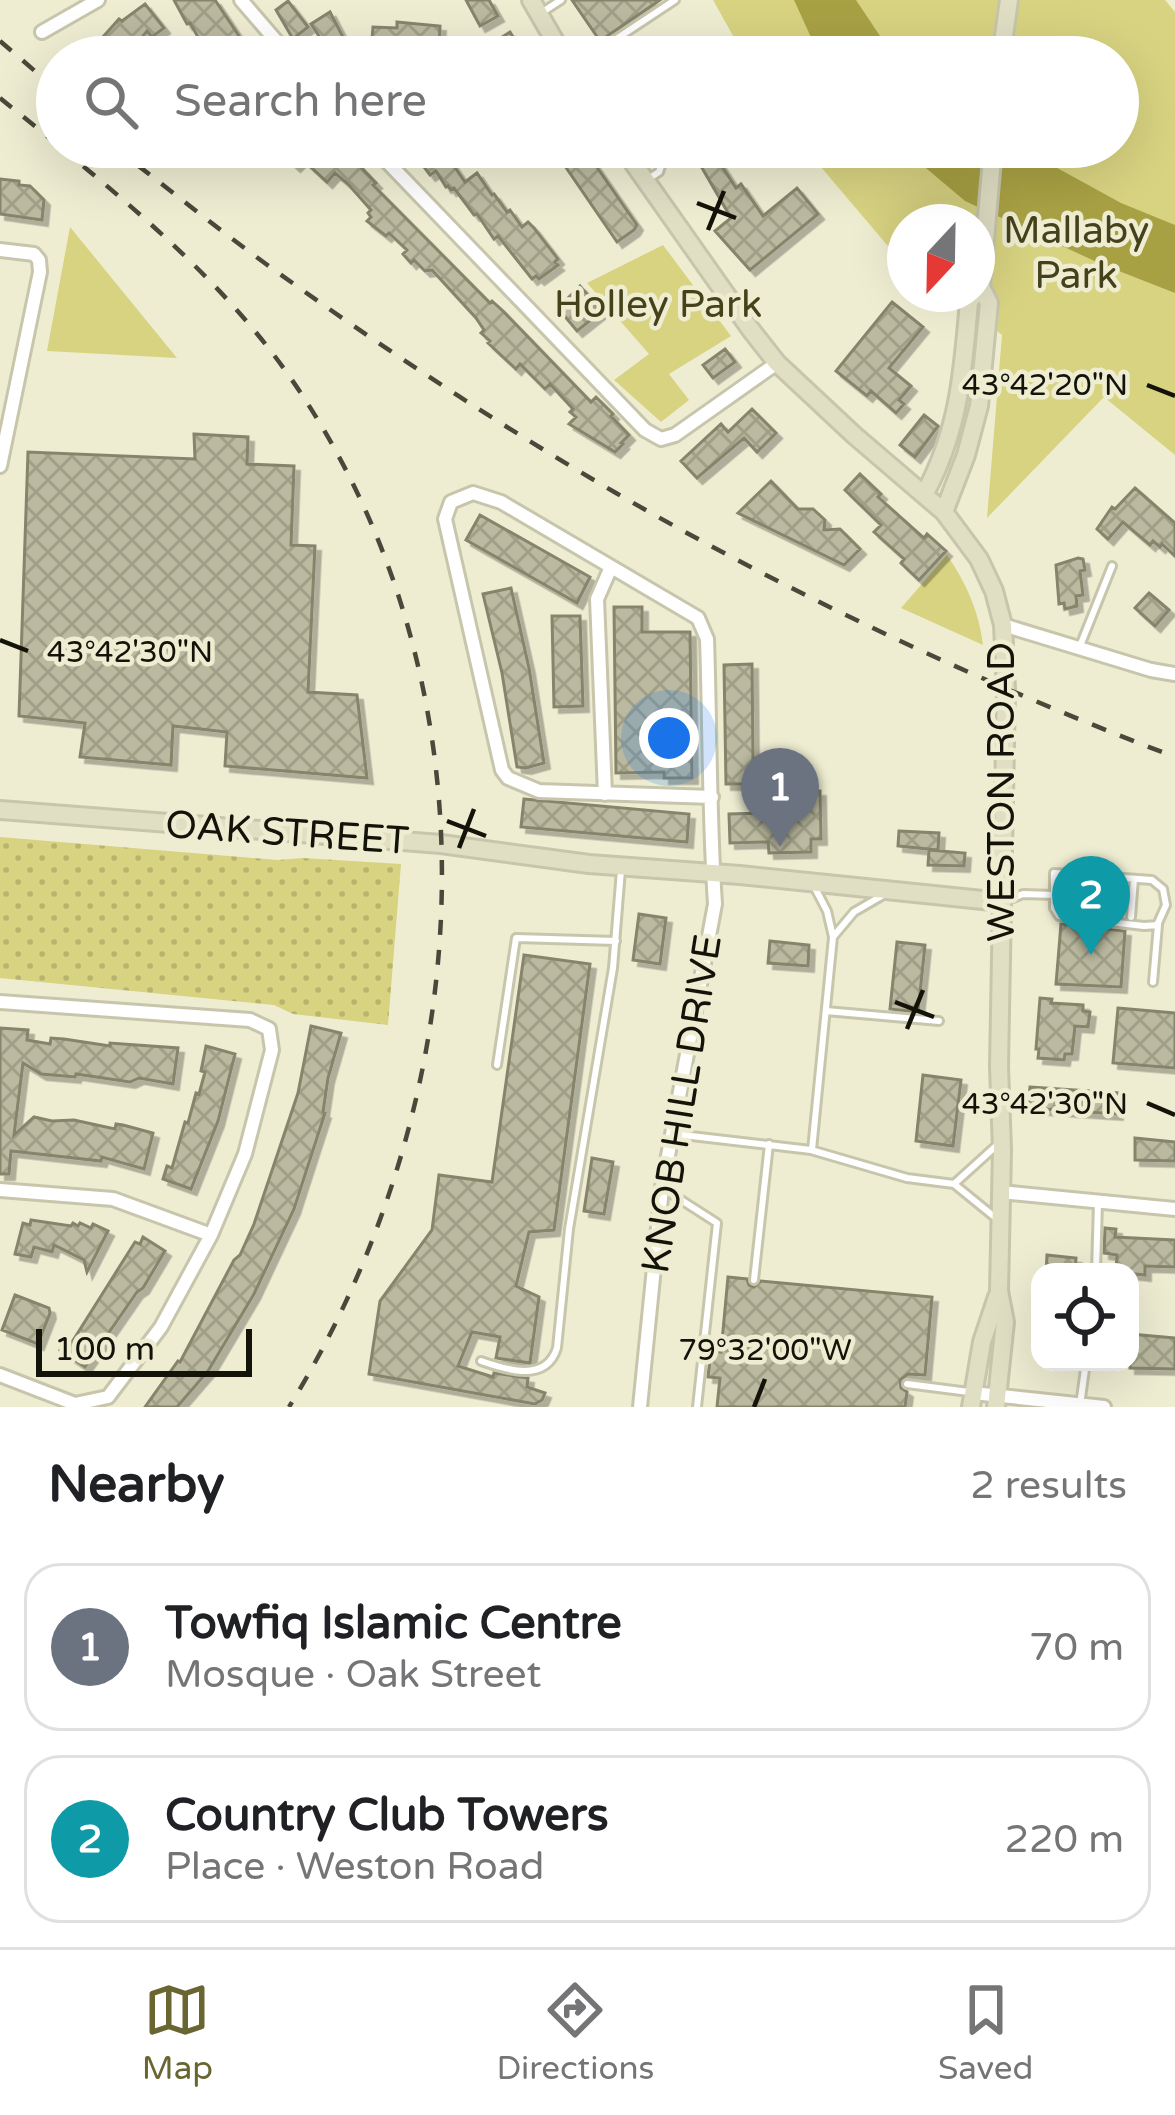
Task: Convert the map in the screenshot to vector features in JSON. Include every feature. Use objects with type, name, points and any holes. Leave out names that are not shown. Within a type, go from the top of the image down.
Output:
[{"type":"main road","points":[[1004,36],[1009,0]]},
{"type":"main road","points":[[536,7],[552,36]]},
{"type":"main road","name":"WESTON ROAD","points":[[636,168],[777,363],[944,512],[980,559],[994,591],[1003,625],[1006,689],[998,1066],[999,1291],[1005,1322],[997,1401]]},
{"type":"main road","points":[[988,204],[991,168]]},
{"type":"main road","points":[[924,495],[944,457],[954,424],[968,312]]},
{"type":"main road","points":[[944,512],[980,406],[988,312]]},
{"type":"main road","name":"OAK STREET","points":[[0,810],[441,844],[622,867],[1002,902]]},
{"type":"main road","name":"WESTON ROAD","points":[[972,1400],[982,1342],[999,1291]]},
{"type":"street","points":[[42,32],[98,0]]},
{"type":"street","points":[[241,0],[272,36]]},
{"type":"street","points":[[393,168],[646,430],[661,440],[777,363]]},
{"type":"street","points":[[0,250],[28,252],[39,260],[40,272],[0,466]]},
{"type":"street","points":[[605,794],[597,599],[610,567],[488,496],[472,493],[451,502],[445,519],[502,770],[508,778],[539,791],[605,794],[712,797]]},
{"type":"street","name":"KNOB HILL DRIVE","points":[[610,567],[698,618],[705,630],[712,797],[715,904],[662,1188],[640,1407]]},
{"type":"street","points":[[1003,625],[1175,674]]},
{"type":"street","points":[[0,1002],[250,1020],[269,1029],[272,1050],[245,1154],[211,1235],[160,1327],[108,1397],[75,1404],[0,1375]]},
{"type":"street","points":[[0,1190],[113,1199],[211,1235]]},
{"type":"street","points":[[1001,1192],[1175,1209]]},
{"type":"street","points":[[972,1400],[1104,1407]]},
{"type":"lane","points":[[536,7],[561,0]]},
{"type":"lane","points":[[621,36],[675,0]]},
{"type":"lane","points":[[645,181],[661,168]]},
{"type":"lane","points":[[1079,648],[1112,566]]},
{"type":"lane","points":[[481,1361],[522,1371],[538,1370],[554,1360],[569,1229],[614,968],[622,867]]},
{"type":"lane","points":[[1153,982],[1158,926],[1166,904],[1163,889],[1152,880],[1054,873],[1054,908],[1059,916],[1158,926]]},
{"type":"lane","points":[[1131,917],[1134,879]]},
{"type":"lane","points":[[812,883],[827,911],[833,937],[812,1150]]},
{"type":"lane","points":[[833,937],[854,912],[890,891]]},
{"type":"lane","points":[[1002,902],[1023,894],[1054,895]]},
{"type":"lane","points":[[497,1065],[516,938],[616,941]]},
{"type":"lane","points":[[826,1012],[939,1022]]},
{"type":"lane","points":[[671,1134],[812,1150],[907,1178],[954,1184],[999,1221]]},
{"type":"lane","points":[[954,1184],[1001,1141]]},
{"type":"lane","points":[[754,1280],[769,1144]]},
{"type":"lane","points":[[662,1188],[717,1222],[697,1407]]},
{"type":"lane","points":[[1096,1263],[1098,1202]]},
{"type":"lane","points":[[1080,1405],[1084,1371]]},
{"type":"lane","points":[[907,1384],[972,1400]]},
{"type":"green space","name":"Mallaby Park","points":[[713,0],[1165,0],[1175,12],[1175,455],[1104,397],[987,518],[1002,335],[973,312],[995,312],[995,204],[887,204],[887,245],[822,168],[1139,168],[1139,36],[733,36]]},
{"type":"green space","points":[[70,227],[177,358],[47,351]]},
{"type":"green space","name":"Holley Park","points":[[663,245],[731,336],[669,374],[689,400],[661,422],[614,380],[649,354],[587,283]]},
{"type":"green space","points":[[947,555],[971,598],[983,645],[901,608]]},
{"type":"green space","points":[[0,837],[278,860],[401,864],[388,1025],[293,1014],[274,1005],[0,978]]},
{"type":"shaded area","points":[[794,0],[856,0],[880,36],[810,36]]},
{"type":"shaded area","points":[[926,168],[1057,168],[1121,203],[1175,225],[1175,293],[995,215],[995,204],[971,204]]},
{"type":"building","points":[[174,0],[215,0],[239,36],[197,36]]},
{"type":"building","points":[[466,0],[489,0],[498,16],[480,26]]},
{"type":"building","points":[[572,0],[660,0],[607,36],[597,36]]},
{"type":"building","points":[[288,1],[308,27],[291,36],[276,10]]},
{"type":"building","points":[[145,4],[164,28],[153,36],[147,31],[143,36],[104,36]]},
{"type":"building","points":[[330,12],[342,36],[319,36],[311,24]]},
{"type":"building","points":[[397,22],[440,26],[440,36],[372,36],[373,27],[397,28]]},
{"type":"building","points":[[312,168],[362,168],[376,183],[373,185],[591,402],[596,397],[613,414],[629,435],[623,444],[615,452],[569,424],[576,417],[570,412],[573,409],[550,384],[545,389],[520,364],[516,369],[488,343],[476,318],[432,270],[425,271],[414,260],[411,263],[403,254],[407,250],[367,221],[371,210],[348,184],[335,173],[327,182]]},
{"type":"building","points":[[425,168],[455,168],[465,182],[477,173],[522,227],[528,222],[534,228],[558,265],[532,279],[454,188],[446,187],[436,171],[430,175]]},
{"type":"building","points":[[566,168],[597,168],[637,225],[617,242]]},
{"type":"building","points":[[702,168],[723,168],[763,216],[797,188],[818,214],[750,270],[715,231],[731,218]]},
{"type":"building","points":[[0,179],[30,186],[44,200],[42,220],[0,214]]},
{"type":"building","points":[[580,286],[602,311],[577,331],[558,308]]},
{"type":"building","points":[[887,308],[887,312],[904,312],[923,327],[889,368],[911,386],[899,400],[904,404],[896,413],[871,391],[867,396],[836,371]]},
{"type":"building","points":[[725,349],[735,362],[713,378],[703,365]]},
{"type":"building","points":[[752,409],[776,433],[757,452],[744,438],[697,478],[681,461],[721,424],[728,432]]},
{"type":"building","points":[[924,415],[938,426],[915,457],[900,445]]},
{"type":"building","points":[[194,434],[248,437],[247,464],[294,466],[291,545],[315,546],[308,692],[357,695],[367,778],[225,766],[227,732],[173,726],[171,765],[80,757],[85,723],[19,716],[28,452],[195,459]]},
{"type":"building","points":[[860,474],[881,494],[878,497],[946,551],[919,580],[874,532],[881,525],[845,490]]},
{"type":"building","points":[[771,481],[798,509],[813,509],[825,520],[824,530],[840,529],[860,549],[844,565],[738,513]]},
{"type":"building","points":[[1135,488],[1175,523],[1175,556],[1162,544],[1153,541],[1150,545],[1123,522],[1108,539],[1097,529],[1112,507]]},
{"type":"building","points":[[480,515],[590,577],[577,603],[466,540]]},
{"type":"building","points":[[1083,559],[1085,570],[1080,571],[1083,595],[1076,596],[1077,606],[1065,609],[1064,603],[1059,604],[1056,565]]},
{"type":"building","points":[[511,588],[544,763],[526,768],[517,767],[483,594]]},
{"type":"building","points":[[1149,593],[1169,610],[1155,626],[1135,608]]},
{"type":"building","points":[[614,607],[642,607],[642,632],[690,632],[692,778],[664,778],[664,772],[616,773]]},
{"type":"building","points":[[552,616],[580,616],[583,706],[554,707]]},
{"type":"building","points":[[752,664],[753,758],[783,757],[783,792],[820,791],[821,839],[811,839],[811,852],[769,853],[768,842],[730,843],[729,814],[768,813],[767,784],[726,784],[724,665]]},
{"type":"building","points":[[524,799],[689,814],[687,842],[521,827]]},
{"type":"building","points":[[899,831],[939,833],[938,850],[898,846]]},
{"type":"building","points":[[929,850],[965,853],[964,866],[928,865]]},
{"type":"building","points":[[639,914],[666,918],[660,964],[633,960]]},
{"type":"building","points":[[1061,924],[1125,931],[1121,987],[1056,984]]},
{"type":"building","points":[[770,941],[809,945],[808,966],[768,963]]},
{"type":"building","points":[[897,942],[925,945],[918,1012],[890,1009]]},
{"type":"building","points":[[524,955],[590,964],[554,1230],[529,1232],[516,1286],[539,1297],[530,1363],[496,1358],[500,1337],[472,1332],[458,1366],[493,1377],[494,1373],[528,1378],[527,1387],[545,1393],[535,1404],[369,1374],[380,1301],[432,1230],[439,1175],[492,1182]]},
{"type":"building","points":[[1040,998],[1083,1005],[1083,1011],[1090,1012],[1088,1027],[1075,1026],[1072,1054],[1065,1054],[1064,1060],[1038,1058]]},
{"type":"building","points":[[1118,1008],[1175,1013],[1175,1068],[1113,1063]]},
{"type":"building","points":[[311,1026],[341,1033],[328,1078],[325,1113],[294,1209],[254,1294],[208,1371],[177,1407],[145,1407],[180,1362],[254,1224],[298,1093]]},
{"type":"building","points":[[0,1028],[28,1030],[27,1040],[50,1044],[51,1038],[178,1048],[173,1084],[41,1074],[23,1063],[14,1135],[34,1117],[115,1129],[116,1124],[123,1125],[153,1133],[144,1169],[102,1157],[101,1161],[11,1151],[9,1174],[0,1174]]},
{"type":"building","points":[[206,1046],[235,1054],[218,1121],[191,1189],[163,1179],[167,1166],[172,1168],[199,1094]]},
{"type":"building","points":[[923,1075],[961,1080],[953,1146],[916,1141]]},
{"type":"building","points":[[1030,1087],[1118,1093],[1117,1114],[1028,1108]]},
{"type":"building","points":[[1135,1138],[1175,1142],[1175,1161],[1135,1160]]},
{"type":"building","points":[[592,1158],[613,1162],[604,1214],[584,1211]]},
{"type":"building","points":[[31,1220],[91,1228],[93,1224],[108,1231],[87,1272],[84,1260],[54,1245],[52,1252],[34,1247],[31,1257],[15,1254],[23,1223],[30,1225]]},
{"type":"building","points":[[1105,1228],[1116,1229],[1115,1237],[1175,1240],[1175,1267],[1145,1266],[1145,1275],[1139,1274],[1139,1263],[1117,1263],[1117,1255],[1104,1253]]},
{"type":"building","points":[[143,1237],[165,1251],[85,1367],[60,1350],[67,1339],[72,1342],[135,1242],[140,1244]]},
{"type":"building","points":[[1047,1255],[1076,1258],[1076,1263],[1047,1263]]},
{"type":"building","points":[[728,1277],[747,1279],[754,1287],[761,1281],[932,1297],[925,1375],[908,1374],[900,1380],[907,1392],[905,1407],[717,1407],[720,1378],[708,1377],[711,1351],[721,1352]]},
{"type":"building","points":[[15,1295],[49,1308],[38,1344],[2,1330]]},
{"type":"building","points":[[1139,1335],[1175,1338],[1175,1369],[1139,1368]]},
{"type":"railway","points":[[0,41],[36,72]]},
{"type":"railway","points":[[0,98],[36,127]]},
{"type":"railway","points":[[85,168],[180,251],[285,370],[356,490],[405,618],[434,751],[442,886],[431,1022],[401,1156],[354,1285],[289,1407]]},
{"type":"railway","points":[[141,168],[351,324],[616,493],[890,636],[1175,757]]},
{"type":"place","name":"Towfiq Islamic Centre","points":[[780,847]]},
{"type":"place","name":"Country Club Towers","points":[[1091,955]]}]
